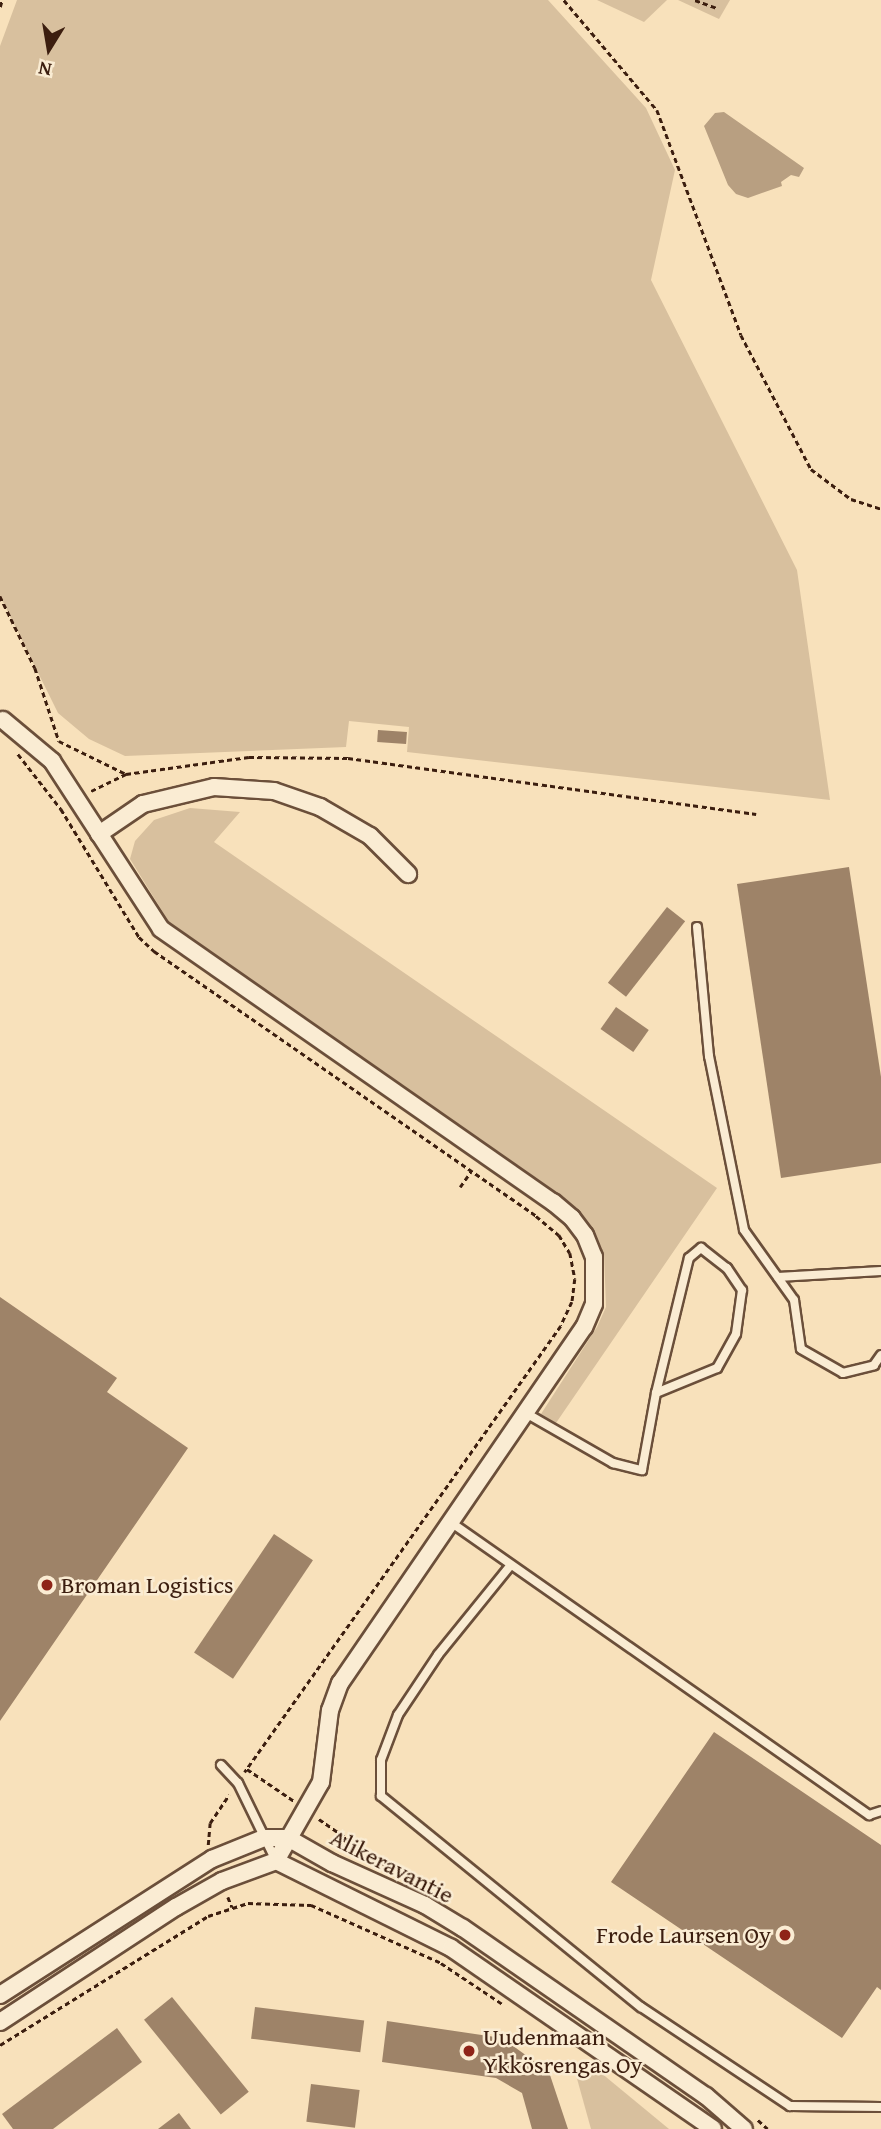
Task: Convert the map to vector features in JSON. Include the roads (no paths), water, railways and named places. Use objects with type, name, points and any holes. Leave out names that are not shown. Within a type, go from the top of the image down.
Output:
[{"type":"street","points":[[0,2022],[222,1881],[276,1861],[321,1782],[330,1710],[340,1683],[569,1350],[594,1304],[594,1257],[585,1235],[572,1218],[553,1202],[161,929],[52,761],[1,719]]},
{"type":"street","points":[[99,834],[143,804],[214,786],[274,791],[320,807],[370,836],[408,874]]},
{"type":"street","points":[[0,1995],[212,1858],[264,1839],[288,1838]]},
{"type":"street","name":"Alikeravantie","points":[[288,1838],[332,1863],[425,1906],[463,1928],[706,2096],[744,2129]]},
{"type":"street","name":"Alikeravantie","points":[[276,1861],[452,1948],[713,2129]]},
{"type":"lane","points":[[697,927],[709,1056],[744,1230],[794,1300],[802,1349],[843,1373],[874,1365],[881,1355]]},
{"type":"lane","points":[[524,1412],[613,1463],[642,1470],[656,1394],[689,1258],[701,1248],[727,1268],[743,1290],[736,1334],[717,1368],[656,1394]]},
{"type":"lane","points":[[778,1276],[881,1271]]},
{"type":"lane","points":[[449,1521],[869,1815],[881,1811]]},
{"type":"lane","points":[[510,1566],[438,1655],[398,1715],[381,1760],[381,1796],[641,2007],[790,2106],[881,2107]]},
{"type":"lane","points":[[220,1765],[237,1783],[276,1861]]},
{"type":"place","name":"Broman Logistics","points":[[47,1585]]},
{"type":"place","name":"Frode Laursen Oy","points":[[785,1935]]},
{"type":"place","name":"Uudenmaan Ykkösrengas Oy","points":[[469,2051]]}]
